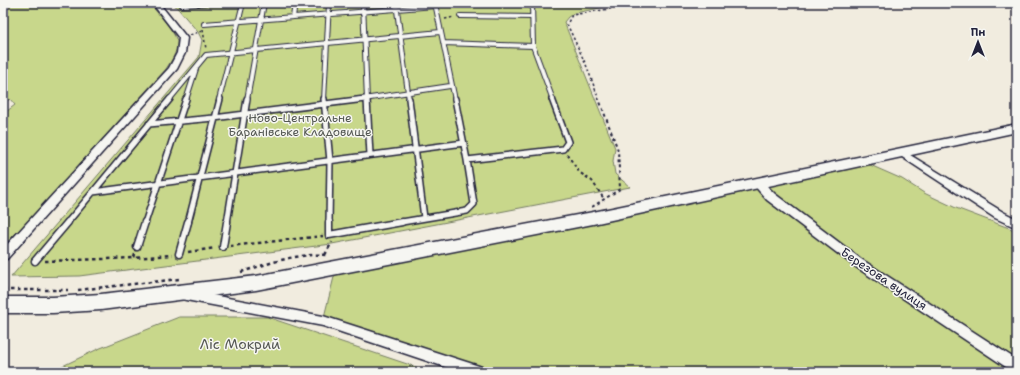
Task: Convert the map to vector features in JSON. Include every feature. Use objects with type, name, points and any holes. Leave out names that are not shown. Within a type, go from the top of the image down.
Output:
[{"type":"main road","points":[[3,305],[74,304],[178,286],[256,283],[325,263],[593,218],[1017,128]]},
{"type":"street","points":[[3,256],[173,69],[182,53],[183,38],[155,3]]},
{"type":"street","points":[[902,153],[999,215],[1017,224]]},
{"type":"street","name":"Березова вулиця","points":[[757,183],[771,197],[857,262],[1017,367]]},
{"type":"street","points":[[178,286],[323,321],[479,372]]},
{"type":"lane","points":[[182,5],[214,3]]},
{"type":"lane","points":[[179,254],[200,179],[243,3]]},
{"type":"lane","points":[[223,247],[234,174],[246,114],[255,50],[264,3]]},
{"type":"lane","points":[[293,17],[295,3]]},
{"type":"lane","points":[[204,24],[238,21],[261,20],[293,17],[328,15],[363,12],[435,4],[450,86],[464,143],[474,204],[467,211],[329,235],[330,161],[324,104],[328,15],[329,3]]},
{"type":"lane","points":[[363,3],[366,99],[370,155]]},
{"type":"lane","points":[[396,3],[424,218]]},
{"type":"lane","points":[[467,160],[563,149],[568,142],[533,46],[532,3]]},
{"type":"lane","points":[[460,16],[532,17]]},
{"type":"lane","points":[[35,261],[206,55],[315,43],[364,40],[440,32]]},
{"type":"lane","points":[[443,43],[533,46]]},
{"type":"lane","points":[[138,246],[197,66]]},
{"type":"lane","points":[[149,124],[214,118],[407,94],[450,86]]},
{"type":"lane","points":[[93,192],[464,143]]},
{"type":"path","points":[[593,218],[591,208],[620,189],[618,150],[587,67],[567,24],[572,15],[609,9],[630,3]]},
{"type":"path","points":[[438,19],[460,16]]},
{"type":"path","points":[[183,38],[203,30]]},
{"type":"path","points":[[563,149],[579,172],[592,181],[604,199]]},
{"type":"path","points":[[239,273],[273,263],[316,254],[325,263],[332,244],[329,235]]},
{"type":"path","points":[[35,261],[134,258]]},
{"type":"path","points":[[3,290],[73,290],[178,286]]},
{"type":"green space","points":[[3,3],[148,3],[161,16],[174,34],[177,47],[172,60],[166,69],[27,222],[3,246],[3,114],[15,105],[10,99],[3,103]]},
{"type":"green space","name":"Ново-Центральне Баранівське Кладовище","points":[[173,3],[624,3],[575,13],[568,17],[564,22],[615,148],[613,161],[615,174],[630,187],[332,244],[79,276],[11,277],[199,57],[202,40],[198,32]]},
{"type":"green space","points":[[861,161],[902,179],[924,193],[956,208],[1017,231],[1017,372],[479,372],[323,321],[336,269]]},
{"type":"green space","name":"Ліс Мокрий","points":[[179,317],[267,317],[431,372],[50,372],[98,349]]}]
